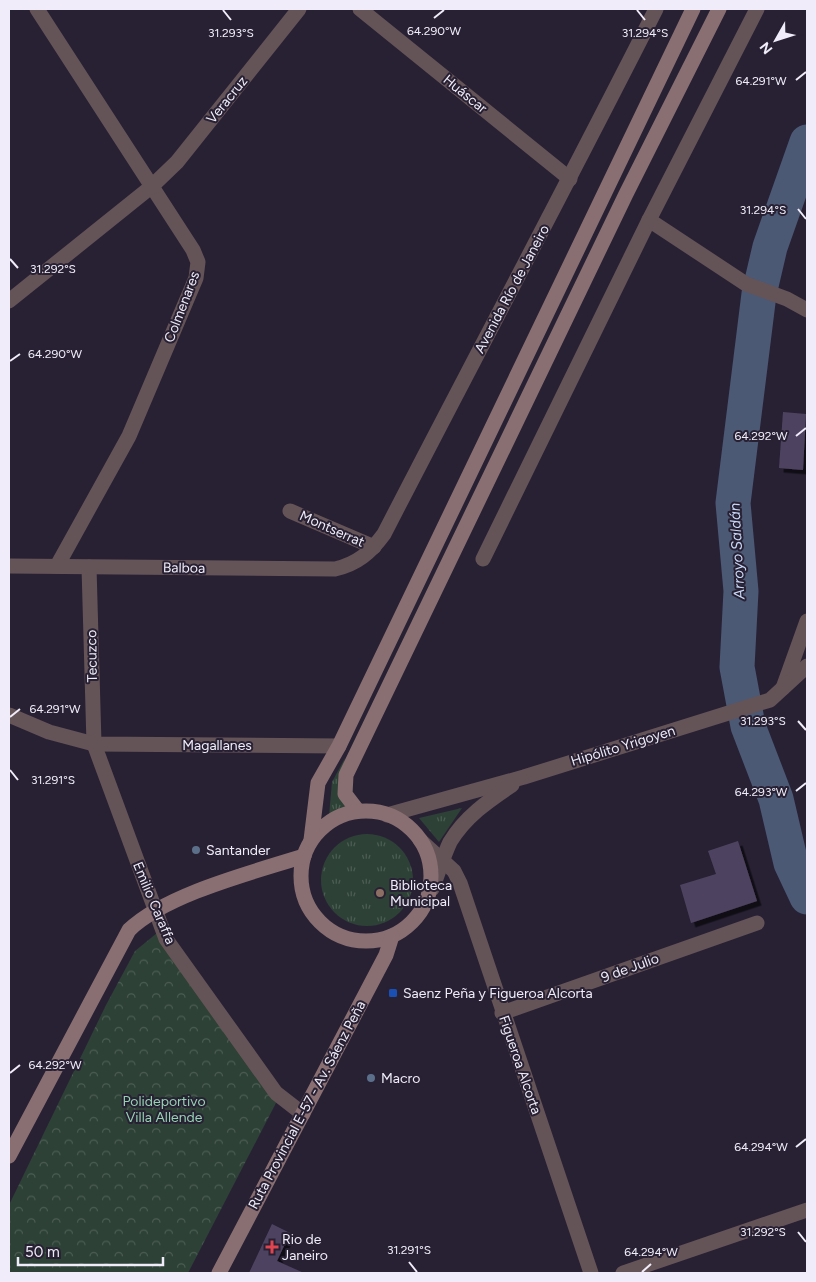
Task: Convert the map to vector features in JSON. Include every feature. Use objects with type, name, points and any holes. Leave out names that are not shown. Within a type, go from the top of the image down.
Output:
[{"type":"main road","points":[[311,840],[324,826],[340,816],[358,811],[387,814],[406,825],[420,840],[432,864],[432,889],[422,910],[409,925],[392,936],[371,941],[350,939],[330,930],[314,916],[306,902],[301,872],[304,856],[311,840],[318,783],[339,746],[692,9]]},
{"type":"main road","points":[[358,811],[345,794],[346,775],[626,194],[719,9]]},
{"type":"main road","points":[[9,1156],[119,944],[138,921],[155,910],[214,885],[304,856]]},
{"type":"main road","name":"Ruta Provincial E-57 - Av. Sáenz Peña","points":[[219,1273],[386,955],[392,936]]},
{"type":"street","name":"Colmenares","points":[[37,9],[193,250],[198,262],[198,272],[129,436],[57,566]]},
{"type":"street","name":"Veracruz","points":[[9,301],[151,187],[177,162],[299,9]]},
{"type":"street","name":"Huáscar","points":[[360,9],[570,179]]},
{"type":"street","name":"Avenida Río de Janeiro","points":[[358,561],[374,547],[384,534],[489,330],[570,179],[656,9]]},
{"type":"street","points":[[483,559],[649,220],[757,9]]},
{"type":"street","points":[[649,220],[746,284],[787,299],[807,310]]},
{"type":"street","points":[[787,299],[807,299]]},
{"type":"street","name":"Montserrat","points":[[290,511],[374,547]]},
{"type":"street","name":"Balboa","points":[[9,566],[335,569],[358,561]]},
{"type":"street","name":"Tecuzco","points":[[89,567],[94,744]]},
{"type":"street","points":[[783,690],[807,620]]},
{"type":"street","points":[[783,690],[807,666]]},
{"type":"street","name":"Hipólito Yrigoyen","points":[[387,814],[524,777],[770,700],[783,690]]},
{"type":"street","points":[[9,715],[49,732],[94,744]]},
{"type":"street","name":"Magallanes","points":[[94,744],[339,746]]},
{"type":"street","name":"Emilio Caraffa","points":[[94,744],[166,940],[276,1093],[303,1114]]},
{"type":"street","name":"Hipólito Yrigoyen","points":[[432,889],[455,836],[474,813],[524,777]]},
{"type":"street","name":"Figueroa Alcorta","points":[[420,840],[444,860],[454,871],[460,883],[502,1013],[592,1273]]},
{"type":"street","name":"9 de Julio","points":[[502,1013],[757,922]]},
{"type":"street","points":[[623,1273],[807,1210]]},
{"type":"green space","points":[[345,758],[341,776],[351,808],[338,810],[329,816],[332,782]]},
{"type":"green space","points":[[462,808],[439,842],[419,818]]},
{"type":"green space","points":[[367,834],[385,838],[399,848],[409,862],[413,880],[409,898],[399,912],[385,922],[367,926],[349,922],[335,912],[325,898],[321,880],[325,862],[335,848],[349,838]]},
{"type":"green space","name":"Polideportivo Villa Allende","points":[[157,933],[277,1101],[188,1273],[9,1273],[9,1205],[106,1005],[135,951]]},
{"type":"building","points":[[783,412],[806,414],[803,470],[779,468]]},
{"type":"building","points":[[738,841],[757,901],[691,923],[680,885],[716,874],[708,851]]},
{"type":"building","name":"Rio de Janeiro","points":[[272,1224],[290,1233],[277,1261],[304,1273],[249,1273]]},
{"type":"waterway","name":"Arroyo Saldán","points":[[807,142],[770,247],[759,294],[733,503],[741,591],[737,667],[748,726],[776,799],[791,863],[807,897]]},
{"type":"place","name":"Santander","points":[[196,850]]},
{"type":"place","name":"Biblioteca Municipal","points":[[380,893]]},
{"type":"place","name":"Saenz Peña y Figueroa Alcorta","points":[[393,993]]},
{"type":"place","name":"Macro","points":[[371,1078]]},
{"type":"place","name":"Rio de Janeiro","points":[[272,1247]]}]
